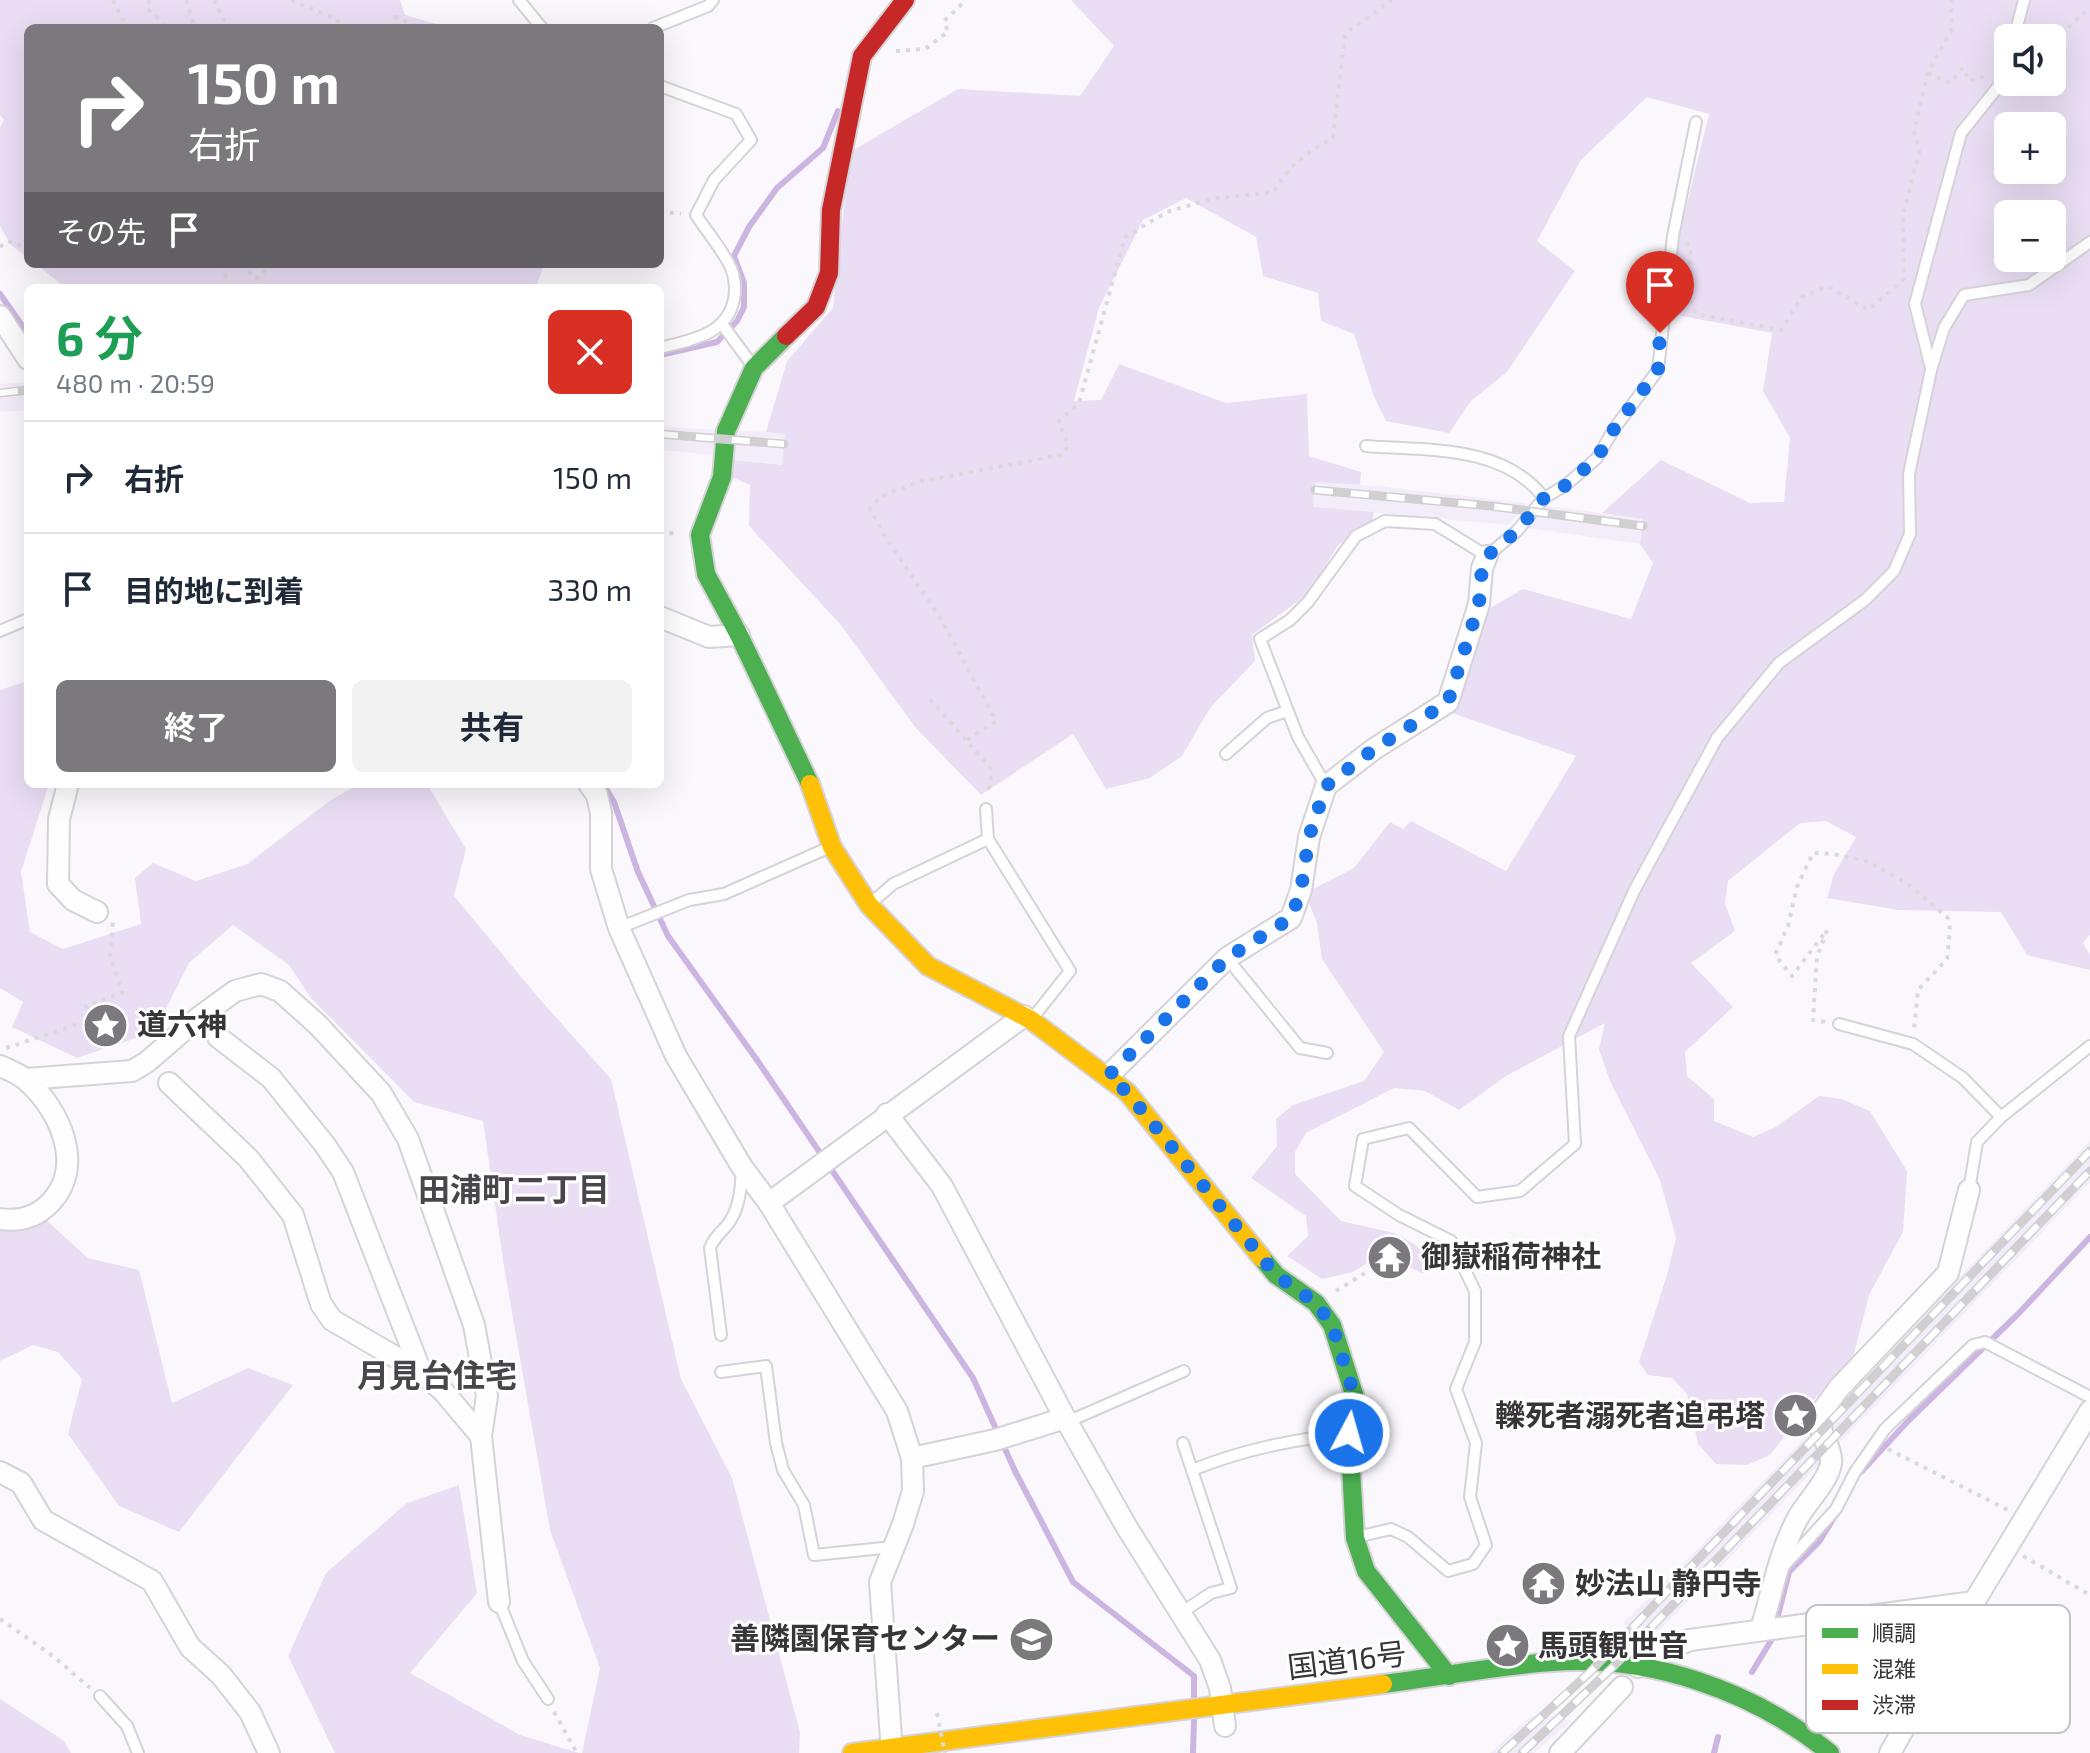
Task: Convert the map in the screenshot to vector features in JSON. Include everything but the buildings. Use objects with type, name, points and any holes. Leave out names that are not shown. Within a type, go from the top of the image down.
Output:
[{"type":"main road","points":[[900,2],[862,56],[831,210],[829,273],[823,291],[816,307],[754,368],[726,431],[722,477],[700,535],[706,574],[739,635],[817,799],[832,847],[869,905],[928,966],[1027,1018],[1127,1092],[1276,1275],[1316,1303],[1332,1325],[1354,1394],[1349,1433],[1355,1538],[1366,1571],[1449,1676]]},
{"type":"main road","name":"国道16号","points":[[852,1753],[1554,1662],[1638,1667],[1692,1681],[1742,1699],[1784,1720],[1830,1753]]},
{"type":"main road","points":[[1599,1685],[1632,1688]]},
{"type":"street","points":[[0,316],[24,353]]},
{"type":"street","points":[[1108,1076],[1227,958],[1291,918],[1301,890],[1309,837],[1326,786],[1374,749],[1448,702],[1479,604],[1482,568],[1487,556]]},
{"type":"street","points":[[664,619],[709,637],[739,635]]},
{"type":"street","points":[[67,788],[59,819],[58,884],[73,900],[97,912]]},
{"type":"street","points":[[592,788],[601,813],[601,869],[619,928],[676,1056],[742,1167],[769,1203],[897,1411],[912,1458],[913,1491],[880,1582],[892,1750]]},
{"type":"street","points":[[26,1079],[132,1071],[235,991],[261,984],[280,991],[318,1025],[381,1093],[408,1139],[474,1325],[487,1396],[481,1436],[499,1602]]},
{"type":"street","points":[[769,1203],[887,1114],[1027,1018]]},
{"type":"street","points":[[218,1037],[271,1078],[343,1172],[421,1372]]},
{"type":"street","points":[[0,1066],[26,1079],[60,1126],[67,1147],[68,1169],[64,1185],[45,1207],[20,1220],[0,1219]]},
{"type":"street","points":[[169,1083],[248,1158],[293,1215],[321,1304],[332,1320],[421,1372],[443,1391],[481,1436]]},
{"type":"street","points":[[887,1114],[942,1186],[1066,1420],[1126,1526],[1210,1660],[1225,1726]]},
{"type":"street","points":[[1761,1629],[1780,1571],[1783,1548],[1831,1464],[1820,1414],[1839,1388],[1948,1273],[1969,1190]]},
{"type":"street","points":[[1972,1605],[2090,1411]]},
{"type":"street","points":[[912,1458],[995,1440],[1066,1420]]},
{"type":"street","points":[[0,1472],[21,1483],[43,1520],[152,1581],[190,1647],[221,1675],[250,1712],[269,1753]]},
{"type":"street","points":[[1950,1605],[1974,1602]]},
{"type":"street","points":[[1638,1667],[1657,1654],[1690,1640],[1806,1623]]},
{"type":"street","points":[[1560,1753],[1632,1688]]},
{"type":"street","points":[[1890,1753],[1901,1733]]},
{"type":"lane","points":[[519,0],[539,24]]},
{"type":"lane","points":[[663,24],[708,6],[713,0]]},
{"type":"lane","points":[[2018,24],[2024,0]]},
{"type":"lane","points":[[664,87],[736,114],[751,140],[714,180],[696,215],[731,269],[736,291],[732,310],[722,324],[697,338],[664,347]]},
{"type":"lane","points":[[1931,370],[1915,304],[1961,133],[1994,92]]},
{"type":"lane","points":[[1326,786],[1298,737],[1260,639],[1290,620],[1308,602],[1356,536],[1385,521],[1435,524],[1487,556],[1517,531],[1544,498],[1566,485],[1597,458],[1614,429],[1658,370],[1673,236],[1696,122]]},
{"type":"lane","points":[[1355,1538],[1391,1529],[1408,1537],[1448,1571],[1473,1564],[1486,1545],[1470,1497],[1476,1443],[1456,1389],[1475,1342],[1475,1291],[1451,1241],[1399,1215],[1355,1186],[1363,1139],[1409,1128],[1477,1197],[1520,1191],[1575,1144],[1569,1036],[1634,891],[1717,738],[1779,663],[1865,600],[1894,571],[1910,534],[1909,474],[1931,370],[1944,328],[1964,295],[2029,285],[2090,242]]},
{"type":"lane","points":[[722,324],[754,368]]},
{"type":"lane","points":[[1366,446],[1472,455],[1493,460],[1526,479],[1544,498]]},
{"type":"lane","points":[[0,631],[24,621]]},
{"type":"lane","points":[[1226,754],[1267,718],[1287,711]]},
{"type":"lane","points":[[986,809],[988,839],[1070,971],[1027,1018]]},
{"type":"lane","points":[[869,905],[893,884],[988,839]]},
{"type":"lane","points":[[619,928],[689,900],[724,894],[832,847]]},
{"type":"lane","points":[[1227,958],[1300,1048],[1327,1053]]},
{"type":"lane","points":[[1839,1024],[1913,1044],[1963,1078],[2001,1117]]},
{"type":"lane","points":[[1969,1190],[1977,1142],[2001,1117],[2090,1046]]},
{"type":"lane","points":[[721,1335],[710,1248],[711,1242],[731,1221],[738,1205],[742,1167]]},
{"type":"lane","points":[[1780,1571],[1836,1509],[1855,1472],[1885,1429],[1973,1345],[1985,1342],[2090,1397]]},
{"type":"lane","points":[[721,1372],[766,1366],[779,1456],[783,1470],[804,1505],[814,1555],[894,1547]]},
{"type":"lane","points":[[1066,1420],[1184,1371]]},
{"type":"lane","points":[[1192,1470],[1235,1453],[1272,1444],[1349,1433]]},
{"type":"lane","points":[[1181,1613],[1211,1593],[1231,1588],[1183,1443]]},
{"type":"lane","points":[[499,1602],[523,1661],[548,1699]]},
{"type":"lane","points":[[100,1696],[127,1726],[138,1753]]},
{"type":"path","points":[[113,0],[125,24]]},
{"type":"path","points":[[149,0],[147,9],[162,24]]},
{"type":"path","points":[[186,0],[194,24]]},
{"type":"path","points":[[214,0],[226,24]]},
{"type":"path","points":[[291,0],[336,19],[339,24]]},
{"type":"path","points":[[870,46],[902,53],[925,49],[948,32],[944,21],[966,0]]},
{"type":"path","points":[[967,740],[996,721],[941,619],[870,509],[880,497],[918,482],[1061,455],[1068,446],[1059,421],[1079,403],[1125,237],[1167,212],[1211,199],[1274,192],[1285,172],[1297,160],[1333,138],[1345,34],[1392,0]]},
{"type":"path","points":[[1673,236],[1691,246],[1689,297],[1696,314],[1781,330],[1802,297],[1828,286],[1868,310],[1904,279],[1903,214],[1919,152],[1914,131],[1928,73],[1952,28],[1951,0]]},
{"type":"path","points":[[2066,30],[2090,7]]},
{"type":"path","points":[[394,24],[395,17],[412,24]]},
{"type":"path","points":[[1928,73],[1950,83],[1963,68],[1969,81],[1994,74]]},
{"type":"path","points":[[664,211],[696,215]]},
{"type":"path","points":[[0,247],[8,241],[24,247]]},
{"type":"path","points":[[246,268],[256,279],[266,268]]},
{"type":"path","points":[[930,699],[992,770],[986,809]]},
{"type":"path","points":[[1839,1024],[1813,1020],[1817,957],[1827,930],[1792,976],[1775,955],[1788,926],[1797,887],[1813,853],[1867,861],[1908,884],[1948,918],[1947,959],[1918,990],[1913,1044]]},
{"type":"path","points":[[0,1049],[81,1023],[94,1027],[101,1023],[86,1006],[122,993],[110,955],[113,916],[97,912]]},
{"type":"path","points":[[1316,1303],[1381,1263]]},
{"type":"path","points":[[1875,1442],[2025,1519]]},
{"type":"path","points":[[2008,1547],[2088,1593],[2090,1584]]},
{"type":"path","points":[[0,1619],[53,1656],[100,1696]]},
{"type":"path","points":[[548,1699],[577,1753]]},
{"type":"path","points":[[937,1713],[945,1753]]},
{"type":"shaded area","points":[[0,0],[400,0],[405,15],[436,24],[24,24],[24,255],[11,245],[0,226],[0,128],[4,120],[0,115]]},
{"type":"shaded area","points":[[1071,0],[2090,0],[2090,935],[2083,943],[2090,955],[2090,970],[2027,955],[2001,912],[1898,910],[1827,898],[1834,874],[1856,837],[1826,821],[1800,823],[1728,881],[1725,903],[1735,931],[1691,963],[1733,1007],[1685,1052],[1687,1076],[1714,1099],[1714,1121],[1753,1137],[1776,1127],[1819,1096],[1842,1099],[1870,1111],[1907,1171],[1903,1232],[1869,1295],[1852,1362],[1815,1398],[1770,1455],[1747,1465],[1716,1464],[1698,1444],[1687,1394],[1672,1378],[1648,1375],[1639,1362],[1676,1238],[1660,1180],[1610,1081],[1599,1049],[1605,1023],[1506,1076],[1459,1110],[1425,1091],[1394,1088],[1306,1133],[1295,1152],[1295,1174],[1341,1221],[1394,1233],[1431,1254],[1436,1270],[1422,1273],[1382,1254],[1353,1272],[1322,1279],[1287,1256],[1308,1236],[1306,1216],[1251,1178],[1277,1146],[1276,1119],[1293,1105],[1364,1081],[1384,1052],[1322,959],[1317,923],[1305,893],[1354,868],[1390,822],[1403,829],[1411,821],[1506,871],[1576,756],[1452,713],[1485,611],[1523,589],[1631,619],[1653,563],[1640,544],[1643,519],[1602,513],[1661,460],[1750,503],[1784,502],[1790,438],[1763,391],[1772,333],[1671,314],[1680,232],[1709,114],[1647,97],[1581,160],[1537,241],[1575,271],[1507,372],[1471,401],[1449,433],[1386,421],[1374,397],[1354,334],[1321,321],[1318,293],[1263,276],[1256,237],[1186,198],[1143,220],[1099,308],[1074,401],[1101,400],[1119,364],[1226,403],[1307,394],[1309,456],[1361,472],[1360,485],[1315,482],[1313,507],[1374,512],[1372,523],[1338,545],[1309,593],[1252,635],[1255,661],[1210,708],[1182,756],[1150,778],[1106,789],[1073,734],[981,795],[915,727],[840,624],[749,526],[750,485],[729,476],[729,460],[782,465],[785,434],[766,432],[787,361],[833,308],[850,152],[958,89],[1080,96],[1114,46]]},
{"type":"shaded area","points":[[41,268],[543,268],[537,284],[61,284]]},
{"type":"shaded area","points":[[24,382],[24,410],[0,412],[0,384]]},
{"type":"shaded area","points":[[664,426],[716,430],[713,455],[664,450]]},
{"type":"shaded area","points":[[734,430],[786,433],[782,465],[729,460]]},
{"type":"shaded area","points":[[1315,482],[1527,503],[1508,525],[1313,507]]},
{"type":"shaded area","points":[[1547,506],[1644,519],[1640,544],[1527,528]]},
{"type":"shaded area","points":[[24,682],[24,788],[48,788],[21,872],[30,932],[63,949],[141,924],[135,878],[153,863],[196,881],[247,864],[331,800],[352,788],[429,788],[466,849],[454,896],[611,1079],[681,1379],[732,1478],[800,1732],[799,1753],[582,1753],[600,1668],[550,1530],[504,1267],[483,1121],[414,1102],[311,998],[289,965],[233,925],[189,963],[154,1032],[77,1058],[12,1027],[23,1002],[0,988],[0,690]]},
{"type":"shaded area","points":[[2090,1141],[2090,1182],[1659,1631],[1622,1624],[1688,1559]]},
{"type":"shaded area","points":[[44,1218],[88,1258],[139,1270],[172,1403],[248,1368],[293,1385],[179,1532],[119,1506],[68,1434],[82,1379],[58,1352],[33,1345],[0,1361],[0,1231],[26,1228]]},
{"type":"shaded area","points":[[459,1485],[477,1593],[410,1673],[520,1735],[579,1753],[335,1753],[288,1656],[326,1573],[407,1503]]},
{"type":"shaded area","points":[[0,1699],[63,1740],[71,1753],[0,1753]]},
{"type":"shaded area","points":[[1546,1715],[1571,1721],[1534,1753],[1490,1753],[1531,1716]]},
{"type":"waterway","points":[[664,354],[717,342],[737,321],[744,307],[744,283],[734,256],[749,227],[777,188],[823,148],[838,111]]},
{"type":"waterway","points":[[0,294],[24,328]]},
{"type":"waterway","points":[[605,788],[614,802],[638,872],[668,936],[757,1060],[973,1378],[1015,1471],[1073,1582],[1194,1676],[1194,1697]]},
{"type":"waterway","points":[[1861,1472],[2090,1237]]},
{"type":"waterway","points":[[1752,1672],[1772,1639],[1789,1572],[1819,1542],[1835,1516]]},
{"type":"waterway","points":[[1193,1753],[1194,1720]]},
{"type":"waterway","points":[[1714,1753],[1718,1737]]},
{"type":"railway","points":[[0,393],[24,390]]},
{"type":"railway","points":[[664,434],[784,444]]},
{"type":"railway","points":[[1315,490],[1491,506],[1643,526]]},
{"type":"railway","points":[[1502,1753],[1589,1673],[2090,1151]]},
{"type":"railway","points":[[1522,1753],[1615,1665],[2090,1171]]},
{"type":"traffic: fast","points":[[786,336],[754,368],[726,431],[722,477],[700,535],[706,574],[739,635],[810,784]]},
{"type":"traffic: fast","points":[[1262,1258],[1276,1275],[1316,1303],[1332,1325],[1354,1394],[1349,1433],[1355,1538],[1366,1571],[1449,1676]]},
{"type":"traffic: fast","points":[[1383,1684],[1552,1662],[1589,1661],[1627,1665],[1663,1671],[1735,1695],[1800,1731],[1830,1753]]},
{"type":"traffic: slow","points":[[810,784],[832,847],[869,905],[928,966],[1031,1020],[1127,1092],[1262,1258]]},
{"type":"traffic: slow","points":[[852,1753],[1383,1684]]},
{"type":"traffic: jam","points":[[786,336],[816,307],[829,273],[831,210],[862,56],[905,0]]},
{"type":"place","name":"道六神","points":[[106,1025]]},
{"type":"place","name":"御嶽稲荷神社","points":[[1390,1257]]},
{"type":"place","name":"轢死者溺死者追弔塔","points":[[1796,1416]]},
{"type":"place","name":"妙法山 静円寺","points":[[1544,1584]]},
{"type":"place","name":"善隣園保育センター","points":[[1031,1639]]},
{"type":"place","name":"馬頭観世音","points":[[1507,1646]]},
{"type":"district","name":"田浦町二丁目","points":[[514,1190]]},
{"type":"district","name":"月見台住宅","points":[[437,1376]]},
{"type":"route","points":[[1349,1433],[1354,1394],[1332,1325],[1316,1303],[1276,1275],[1127,1092],[1108,1076],[1227,958],[1291,918],[1301,890],[1309,837],[1326,786],[1374,749],[1448,702],[1479,604],[1482,568],[1487,556],[1517,531],[1544,498],[1566,485],[1597,458],[1614,429],[1658,370],[1660,333]]}]
